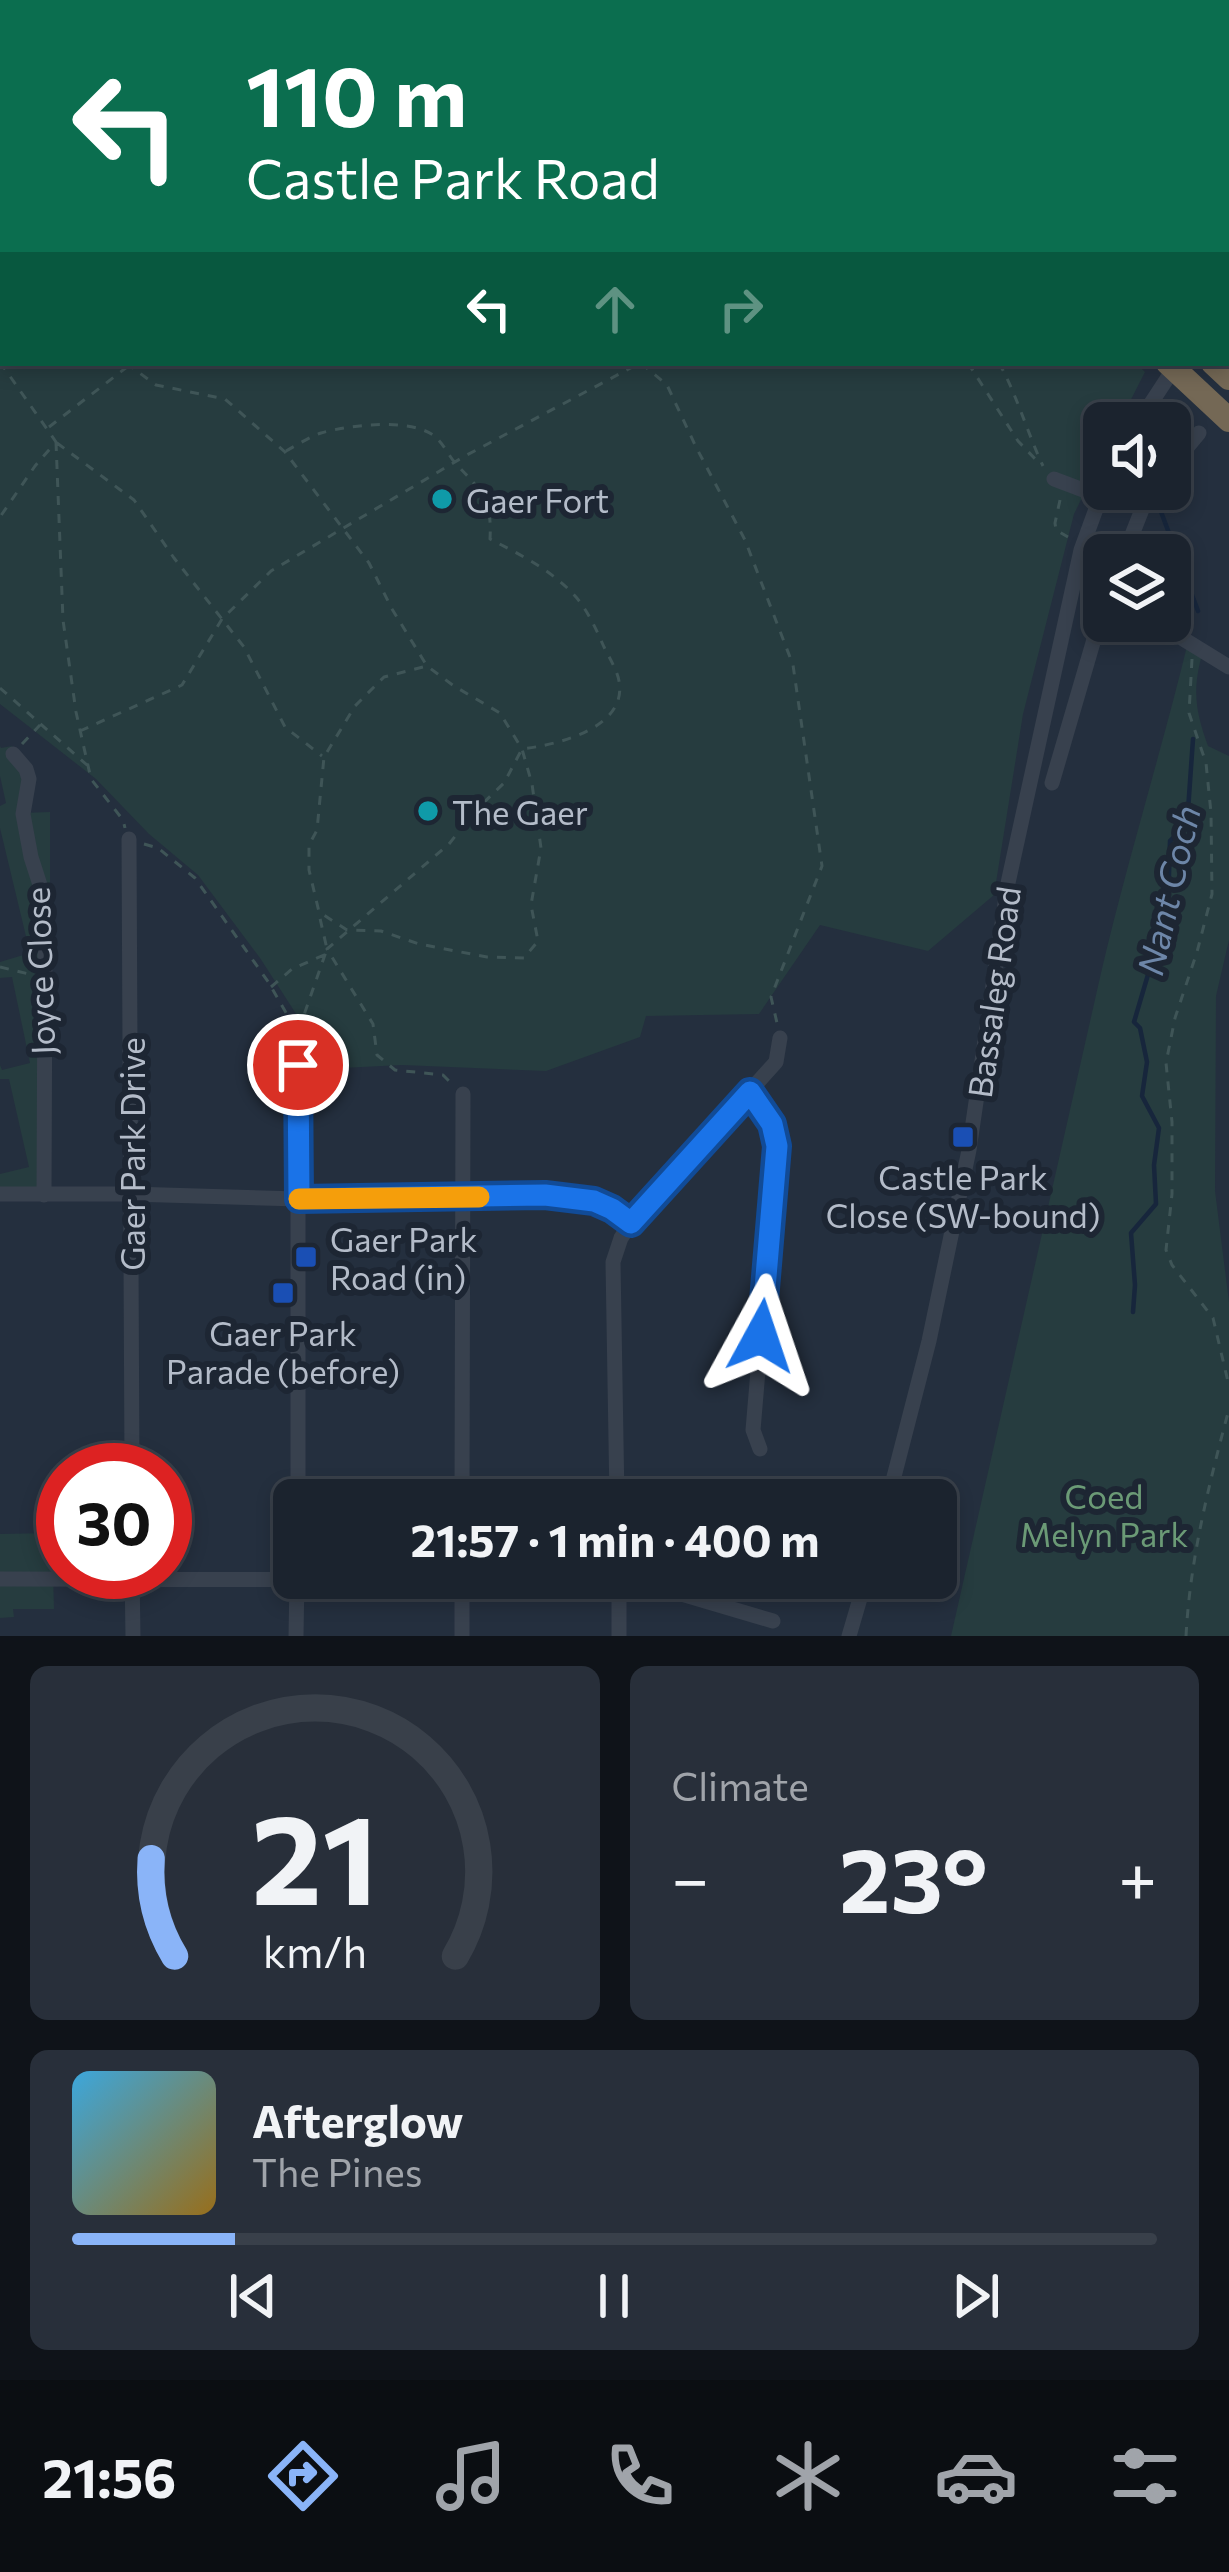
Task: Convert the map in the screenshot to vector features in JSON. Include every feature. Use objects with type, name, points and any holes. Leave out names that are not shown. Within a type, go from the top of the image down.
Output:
[{"type":"highway","points":[[1171,366],[1229,419]]},
{"type":"street","points":[[1152,402],[1176,366]]},
{"type":"street","points":[[1191,443],[1199,434]]},
{"type":"street","points":[[1054,481],[1083,487]]},
{"type":"street","name":"Bassaleg Road","points":[[893,1479],[969,1150],[1008,883],[1083,547]]},
{"type":"street","points":[[1072,589],[1083,593]]},
{"type":"street","points":[[1052,784],[1093,642]]},
{"type":"street","points":[[1188,642],[1229,667]]},
{"type":"street","name":"Joyce Close","points":[[13,754],[29,779],[23,814],[41,888],[44,1195]]},
{"type":"street","name":"Gaer Park Drive","points":[[129,839],[132,1443]]},
{"type":"street","points":[[617,1479],[613,1262],[621,1238],[776,1062],[780,1038]]},
{"type":"street","points":[[298,1065],[298,1479]]},
{"type":"street","points":[[750,1092],[772,1124],[777,1146],[753,1430],[760,1449]]},
{"type":"street","points":[[463,1094],[463,1479]]},
{"type":"street","points":[[0,1194],[299,1199],[545,1195],[594,1201],[634,1219]]},
{"type":"street","points":[[192,1576],[273,1578]]},
{"type":"street","points":[[0,1580],[36,1579]]},
{"type":"street","points":[[133,1599],[133,1636]]},
{"type":"street","points":[[296,1636],[297,1599]]},
{"type":"street","points":[[462,1636],[463,1599]]},
{"type":"street","points":[[619,1599],[619,1636]]},
{"type":"street","points":[[697,1599],[773,1622]]},
{"type":"street","points":[[849,1636],[860,1599]]},
{"type":"path","points":[[3,366],[56,442],[134,500],[244,647],[285,727],[324,757]]},
{"type":"path","points":[[46,428],[124,366]]},
{"type":"path","points":[[130,366],[156,385],[225,399],[285,452],[370,562],[392,609],[428,666],[500,713],[522,749],[541,848],[531,905],[538,941],[524,958],[487,957],[381,931],[347,929],[319,912]]},
{"type":"path","points":[[80,731],[182,685],[222,619],[271,571],[454,462],[634,366]]},
{"type":"path","points":[[644,366],[667,385],[745,540],[793,664],[822,866],[771,997],[780,1038]]},
{"type":"path","points":[[970,366],[1018,441],[1054,481]]},
{"type":"path","points":[[1001,366],[1027,432],[1054,481],[1056,530],[1083,543]]},
{"type":"path","points":[[285,452],[319,434],[399,424],[434,436],[475,481],[492,512],[490,539],[534,561],[577,598],[620,682],[617,705],[590,731],[553,745],[522,749]]},
{"type":"path","points":[[0,517],[56,442]]},
{"type":"path","points":[[56,442],[63,620],[91,779],[123,820],[129,839],[158,848],[195,878],[272,987],[301,1039]]},
{"type":"path","points":[[1195,646],[1189,713],[1206,763],[1212,894],[1166,1063],[1172,1121],[1166,1250],[1213,1318],[1229,1386]]},
{"type":"path","points":[[428,666],[384,677],[356,706],[324,757],[317,830],[309,844],[310,870],[326,952],[373,1024],[376,1055],[395,1070],[443,1075],[463,1094]]},
{"type":"path","points":[[0,688],[88,766]]},
{"type":"path","points":[[13,754],[41,723]]},
{"type":"path","points":[[272,987],[292,969],[326,952],[449,844],[504,783],[522,749]]},
{"type":"path","points":[[298,1065],[304,1015],[326,952]]},
{"type":"path","points":[[0,967],[43,978]]},
{"type":"path","points":[[1186,1636],[1189,1588],[1229,1409]]},
{"type":"green space","name":"Gaer Fort","points":[[0,366],[1139,366],[1145,372],[1130,402],[1083,402],[1083,496],[1074,514],[1023,714],[994,895],[928,951],[820,925],[759,1014],[646,1016],[640,1037],[546,1071],[402,1065],[322,1069],[300,1020],[198,875],[149,834],[96,779],[0,704]]},
{"type":"green space","name":"Coed Melyn Park","points":[[1188,642],[1203,651],[1196,699],[1208,746],[1229,756],[1229,940],[1216,996],[1215,1191],[1229,1302],[1229,1636],[951,1636],[1101,973]]},
{"type":"green space","points":[[0,746],[12,746],[26,769],[23,813],[50,812],[50,893],[42,906],[44,1195],[0,1194],[0,1174],[29,1167],[9,1079],[0,1079],[0,1065],[2,1070],[30,1063],[12,977],[0,978],[0,962],[30,953],[0,828],[0,806],[6,803]]},
{"type":"green space","points":[[36,1533],[36,1599],[54,1599],[54,1609],[13,1609],[14,1617],[0,1618],[0,1534]]},
{"type":"waterway","name":"Nant Coch","points":[[1160,510],[1198,611]]},
{"type":"waterway","name":"Nant Coch","points":[[1133,1312],[1131,1233],[1156,1204],[1159,1128],[1142,1096],[1147,1062],[1140,1028],[1134,1022],[1168,907],[1170,841],[1187,825],[1193,739]]},
{"type":"slow traffic","points":[[299,1199],[479,1197]]},
{"type":"place","name":"Gaer Fort","points":[[442,499]]},
{"type":"place","name":"The Gaer","points":[[428,811]]},
{"type":"place","name":"Castle Park Close (SW-bound)","points":[[963,1137]]},
{"type":"place","name":"Gaer Park Road (in)","points":[[306,1257]]},
{"type":"place","name":"Gaer Park Parade (before)","points":[[283,1293]]},
{"type":"route","points":[[298,1065],[299,1199],[545,1195],[594,1201],[631,1223],[750,1092],[772,1124],[777,1146],[761,1336]]}]
